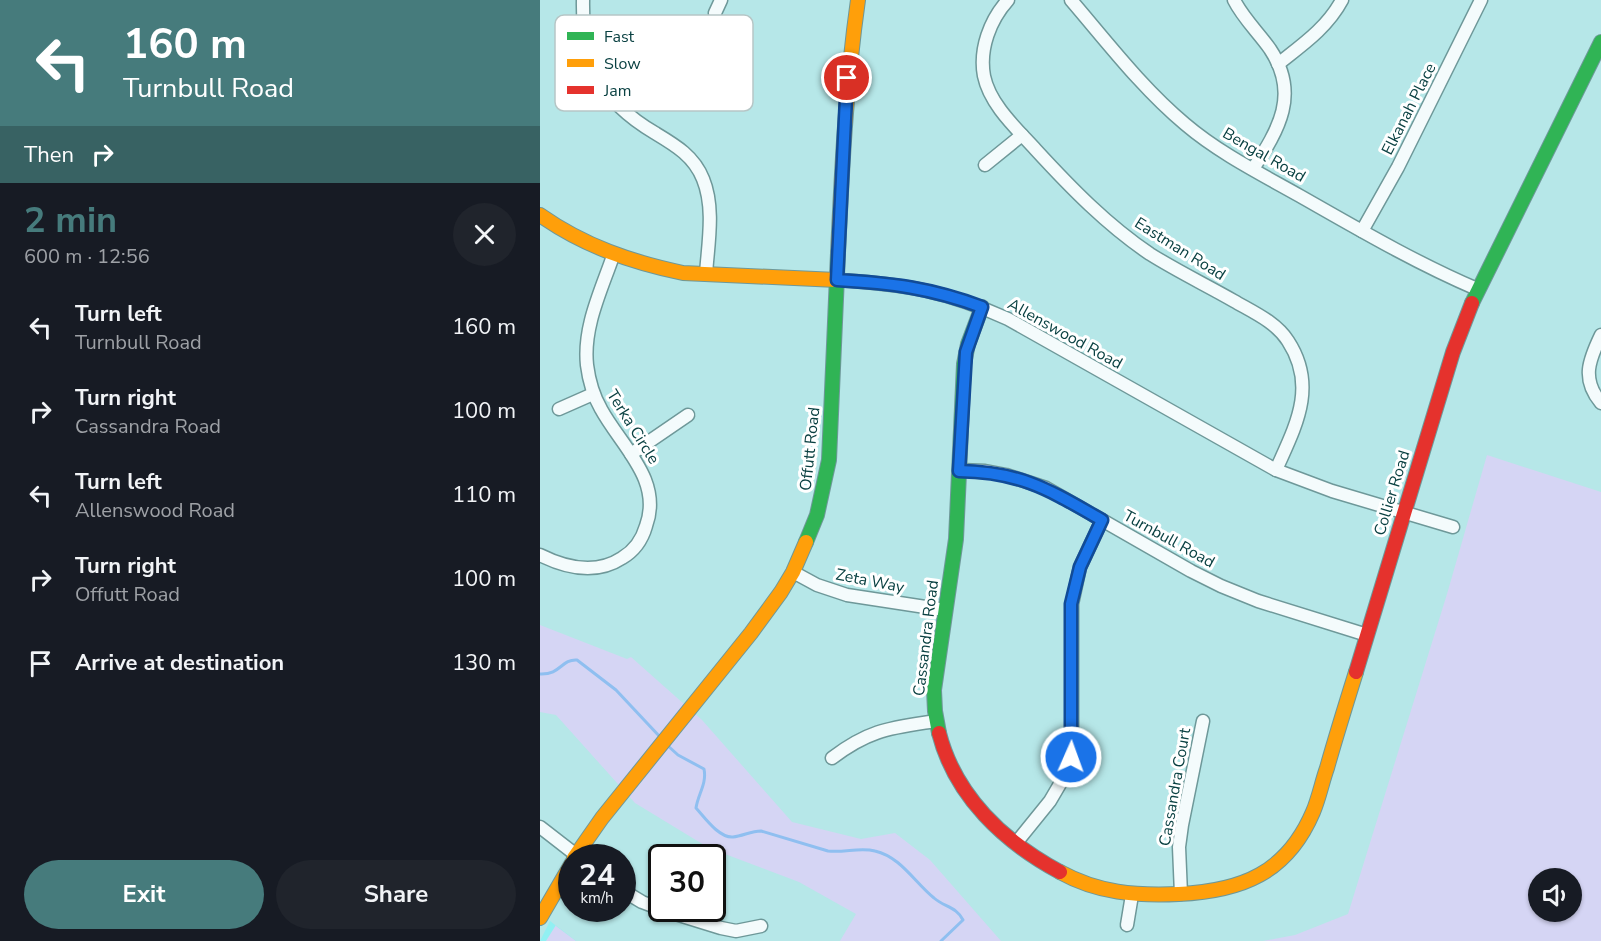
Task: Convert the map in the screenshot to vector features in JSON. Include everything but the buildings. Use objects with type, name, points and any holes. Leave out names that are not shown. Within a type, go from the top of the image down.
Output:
[{"type":"street","points":[[583,0],[583,15]]},
{"type":"street","points":[[715,13],[721,0]]},
{"type":"street","name":"Offutt Road","points":[[585,844],[602,818],[751,633],[793,572],[817,515],[828,469],[845,100],[858,0]]},
{"type":"street","name":"Eastman Road","points":[[1008,0],[998,11],[985,44],[984,76],[999,108],[1073,190],[1101,216],[1150,253],[1258,315],[1276,328],[1288,341],[1302,376],[1301,409],[1275,470]]},
{"type":"street","name":"Bengal Road","points":[[1071,0],[1168,109],[1205,140],[1429,268],[1477,289]]},
{"type":"street","points":[[1234,0],[1278,64],[1283,79],[1284,108],[1273,138],[1253,169]]},
{"type":"street","points":[[1278,64],[1318,32],[1342,0]]},
{"type":"street","name":"Elkanah Place","points":[[1362,231],[1398,167],[1482,0]]},
{"type":"street","name":"Collier Road","points":[[1181,894],[1211,892],[1248,882],[1268,872],[1297,844],[1314,810],[1453,352],[1477,289],[1601,42]]},
{"type":"street","points":[[626,111],[639,123],[679,147],[698,168],[704,181],[709,208],[706,274]]},
{"type":"street","points":[[985,165],[1022,135]]},
{"type":"street","name":"Allenswood Road","points":[[540,215],[572,236],[614,256],[659,269],[683,273],[837,280],[909,286],[959,298],[1008,319],[1275,470],[1322,488],[1453,527]]},
{"type":"street","name":"Terka Circle","points":[[540,555],[557,563],[588,569],[603,567],[616,562],[637,546],[649,519],[650,490],[631,454],[609,424],[593,394],[587,363],[588,330],[614,256]]},
{"type":"street","name":"Cassandra Road","points":[[982,307],[966,352],[956,536],[936,680],[936,721],[941,743],[964,792],[980,812],[1045,864],[1081,882],[1116,893],[1181,894]]},
{"type":"street","points":[[1601,335],[1588,366],[1592,390],[1601,403]]},
{"type":"street","points":[[559,409],[593,394]]},
{"type":"street","points":[[631,454],[688,414]]},
{"type":"street","name":"Turnbull Road","points":[[959,471],[985,471],[1023,479],[1046,488],[1221,586],[1257,601],[1367,635]]},
{"type":"street","points":[[1016,843],[1050,801],[1067,772],[1072,741],[1071,604],[1080,567],[1102,520]]},
{"type":"street","name":"Zeta Way","points":[[793,572],[838,593],[945,610]]},
{"type":"street","points":[[832,758],[874,732],[936,721]]},
{"type":"street","name":"Cassandra Court","points":[[1181,894],[1179,847],[1203,721]]},
{"type":"street","points":[[540,827],[559,844]]},
{"type":"street","name":"Offutt Road","points":[[540,918],[558,888]]},
{"type":"street","points":[[1127,925],[1132,895]]},
{"type":"street","points":[[636,898],[666,911],[722,928],[736,931],[761,926]]},
{"type":"shaded area","points":[[1487,455],[1601,492],[1601,941],[1263,941],[1295,935],[1348,914],[1447,594]]},
{"type":"shaded area","points":[[540,625],[627,659],[631,657],[702,720],[792,822],[861,839],[895,833],[930,860],[1001,941],[840,941],[856,914],[799,882],[726,854],[726,844],[702,844],[635,803],[556,715],[540,712]]},
{"type":"shaded area","points":[[550,921],[576,941],[540,941]]},
{"type":"shaded area","points":[[556,926],[576,941],[546,941]]},
{"type":"waterway","points":[[540,674],[547,674],[567,662],[577,660],[616,690],[661,738]]},
{"type":"waterway","points":[[667,745],[678,755],[704,769],[704,779],[696,808],[718,831],[733,837],[761,831],[828,851],[864,850],[884,854],[893,859],[927,892],[954,910],[963,920],[941,941]]},
{"type":"traffic: fast","points":[[1472,303],[1601,42]]},
{"type":"traffic: fast","points":[[806,542],[817,515],[829,460],[838,253]]},
{"type":"traffic: fast","points":[[939,733],[934,690],[956,539],[964,364],[968,344],[982,307]]},
{"type":"traffic: slow","points":[[838,253],[847,95],[858,0]]},
{"type":"traffic: slow","points":[[540,215],[574,236],[608,252],[683,273],[837,280]]},
{"type":"traffic: slow","points":[[584,844],[602,818],[751,633],[781,592],[806,542]]},
{"type":"traffic: slow","points":[[1060,872],[1103,889],[1148,894],[1202,892],[1242,883],[1260,875],[1290,850],[1313,812],[1356,672]]},
{"type":"traffic: slow","points":[[540,918],[558,887]]},
{"type":"traffic: jam","points":[[1356,672],[1453,352],[1472,303]]},
{"type":"traffic: jam","points":[[939,733],[946,756],[957,777],[984,815],[1020,846],[1060,872]]},
{"type":"route","points":[[847,78],[837,280],[909,286],[959,298],[982,307],[966,352],[959,471],[985,471],[1023,479],[1046,488],[1102,520],[1080,567],[1071,604],[1071,757]]}]
